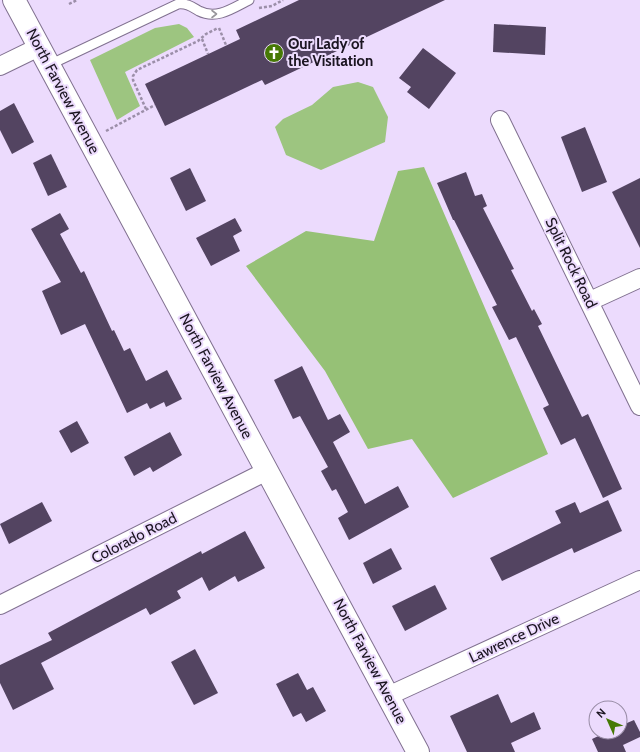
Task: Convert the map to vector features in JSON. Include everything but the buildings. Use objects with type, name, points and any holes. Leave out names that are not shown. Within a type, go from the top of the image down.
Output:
[{"type":"street","name":"North Farview Avenue","points":[[14,0],[418,752]]},
{"type":"street","points":[[0,66],[44,56]]},
{"type":"street","name":"Split Rock Road","points":[[500,120],[640,406]]},
{"type":"street","points":[[590,302],[640,278]]},
{"type":"street","name":"Colorado Road","points":[[0,605],[267,471]]},
{"type":"street","name":"Lawrence Drive","points":[[388,696],[640,580]]},
{"type":"lane","points":[[44,56],[180,2],[210,14],[221,14],[249,0]]},
{"type":"path","points":[[69,4],[77,0]]},
{"type":"path","points":[[253,11],[272,6],[283,0]]},
{"type":"path","points":[[146,109],[133,80],[134,73],[137,70],[202,39],[206,34],[226,24]]},
{"type":"path","points":[[219,28],[226,45]]},
{"type":"path","points":[[202,39],[208,54]]},
{"type":"path","points":[[104,133],[155,105]]},
{"type":"green space","points":[[179,24],[187,28],[194,37],[125,72],[140,106],[117,120],[90,60],[155,28]]},
{"type":"green space","points":[[358,82],[373,87],[388,117],[385,142],[321,170],[286,155],[275,127],[283,119],[312,105],[333,87]]},
{"type":"green space","points":[[424,167],[548,454],[453,498],[412,439],[368,449],[325,371],[246,266],[306,231],[374,241],[398,171]]},
{"type":"place","name":"Our Lady of the Visitation","points":[[274,53]]}]
